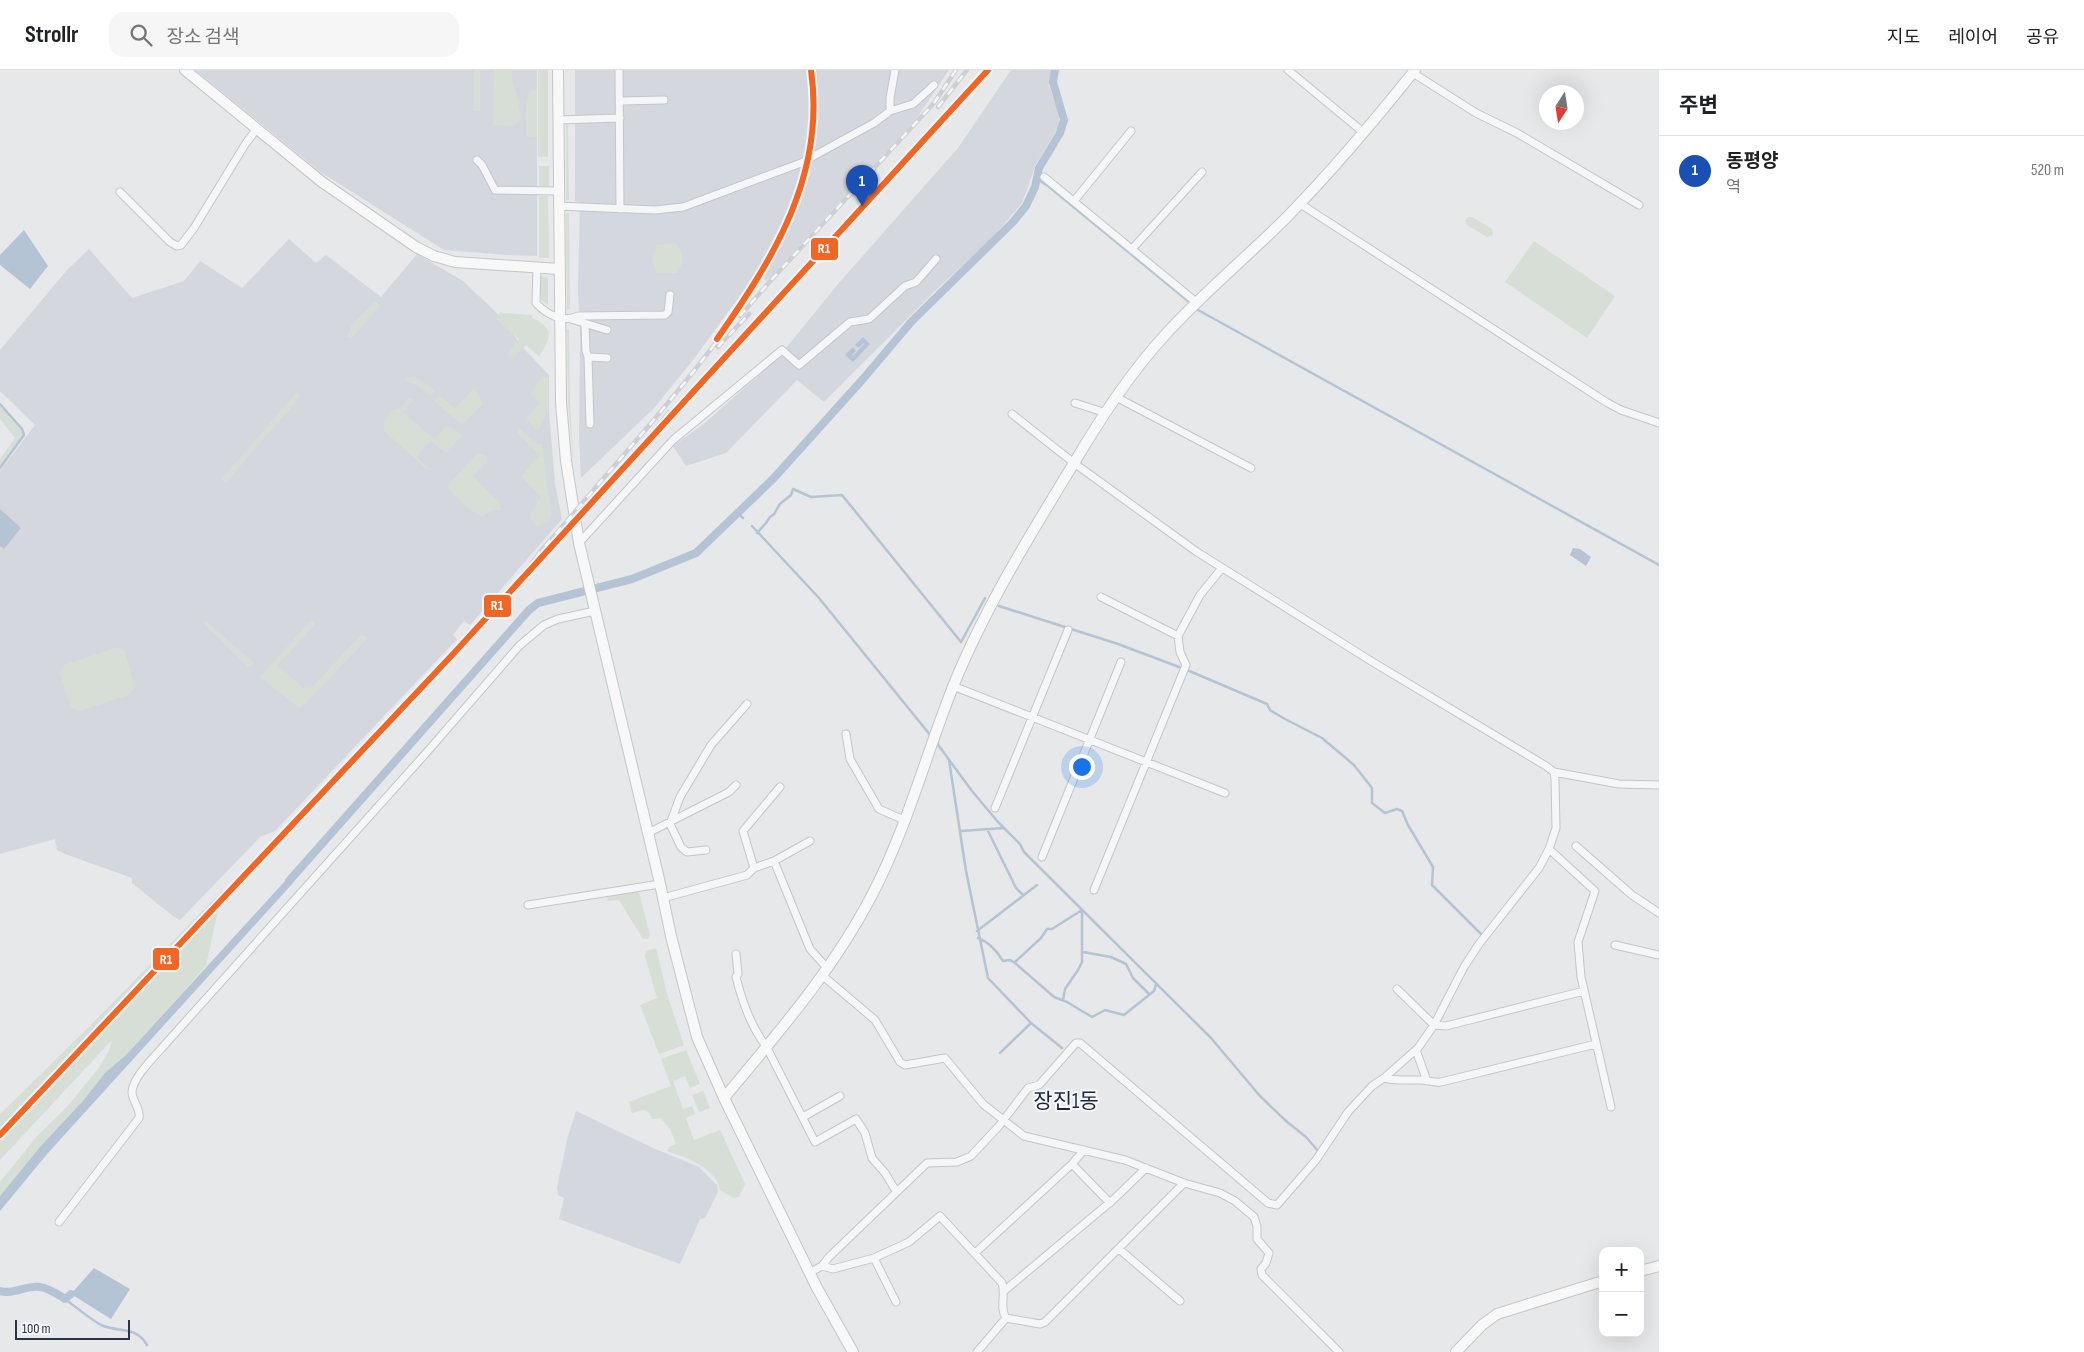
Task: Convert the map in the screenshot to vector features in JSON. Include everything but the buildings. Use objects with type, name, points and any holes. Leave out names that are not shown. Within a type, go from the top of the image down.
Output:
[{"type":"main road","points":[[185,70],[256,130],[322,182],[422,250],[434,256],[455,262],[559,269]]},
{"type":"main road","points":[[558,70],[559,318],[563,439],[568,481],[586,575],[671,936],[697,1037],[724,1098],[810,1273],[853,1352]]},
{"type":"main road","points":[[724,1098],[825,973],[872,896],[886,868],[953,686],[993,598],[1116,397],[1162,338],[1196,302],[1299,203],[1414,72]]},
{"type":"main road","points":[[1644,1270],[1659,1266]]},
{"type":"main road","points":[[1456,1352],[1482,1325],[1497,1314],[1599,1282]]},
{"type":"street","points":[[619,70],[620,209]]},
{"type":"street","points":[[890,111],[894,70]]},
{"type":"street","points":[[1288,70],[1363,132]]},
{"type":"street","points":[[1414,72],[1476,113],[1517,134],[1639,205]]},
{"type":"street","points":[[558,206],[670,210],[683,207],[801,163],[874,123],[890,111],[913,104],[934,85]]},
{"type":"street","points":[[620,101],[664,100]]},
{"type":"street","points":[[558,120],[620,118]]},
{"type":"street","points":[[120,192],[170,242],[176,246],[181,245],[194,228],[246,142],[256,130]]},
{"type":"street","points":[[1074,201],[1131,131]]},
{"type":"street","points":[[477,160],[495,190],[558,191]]},
{"type":"street","points":[[1132,249],[1202,172]]},
{"type":"street","points":[[1044,177],[1196,302]]},
{"type":"street","points":[[1299,203],[1606,402],[1621,410],[1659,423]]},
{"type":"street","points":[[579,543],[673,440],[782,350],[799,365],[850,322],[869,318],[905,286],[916,282],[936,259]]},
{"type":"street","points":[[537,268],[536,302],[544,312],[559,318],[571,319],[585,325],[607,330]]},
{"type":"street","points":[[571,319],[578,316],[665,315],[668,312],[670,295]]},
{"type":"street","points":[[585,325],[590,424]]},
{"type":"street","points":[[588,357],[607,358]]},
{"type":"street","points":[[1116,397],[1251,468]]},
{"type":"street","points":[[1075,403],[1106,413]]},
{"type":"street","points":[[1012,414],[1074,463],[1196,552],[1554,772],[1619,784],[1659,786]]},
{"type":"street","points":[[1094,890],[1186,665],[1180,652],[1178,636],[1200,595],[1222,568]]},
{"type":"street","points":[[1101,597],[1178,636]]},
{"type":"street","points":[[59,1222],[139,1118],[140,1114],[134,1103],[132,1091],[135,1080],[181,1027],[427,752],[519,646],[544,625],[594,606]]},
{"type":"street","points":[[995,808],[1068,630]]},
{"type":"street","points":[[1042,857],[1121,662]]},
{"type":"street","points":[[953,686],[1225,793]]},
{"type":"street","points":[[706,850],[687,852],[681,847],[670,824],[680,797],[711,745],[747,704]]},
{"type":"street","points":[[846,734],[850,759],[879,809],[904,820]]},
{"type":"street","points":[[810,1273],[822,1266],[828,1257],[927,1163],[957,1162],[971,1156],[1003,1121],[1028,1088],[1039,1085],[1076,1043],[1080,1043],[1253,1191],[1274,1205],[1277,1205],[1316,1160],[1348,1112],[1372,1086],[1416,1050],[1434,1024],[1464,967],[1479,944],[1538,868],[1549,850],[1556,828],[1554,772]]},
{"type":"street","points":[[648,833],[670,824],[685,814],[729,792],[736,785]]},
{"type":"street","points":[[754,868],[743,831],[780,787]]},
{"type":"street","points":[[663,898],[747,875],[754,868],[774,861],[810,841]]},
{"type":"street","points":[[1576,846],[1632,895],[1659,913]]},
{"type":"street","points":[[1549,850],[1594,891],[1578,942],[1584,992],[1611,1107]]},
{"type":"street","points":[[774,861],[810,949],[825,973],[875,1020],[900,1062],[905,1065],[945,1058],[983,1104],[1024,1136],[1125,1160],[1184,1183],[1220,1193],[1235,1201],[1254,1216],[1257,1226],[1257,1239],[1269,1253],[1266,1263],[1261,1269],[1262,1275],[1339,1352]]},
{"type":"street","points":[[528,905],[660,884]]},
{"type":"street","points":[[1616,945],[1659,955]]},
{"type":"street","points":[[736,954],[738,974],[736,977],[741,998],[758,1035],[766,1046],[815,1142],[856,1119],[866,1133],[872,1158],[886,1173],[896,1191]]},
{"type":"street","points":[[1397,989],[1434,1024],[1446,1026],[1584,992]]},
{"type":"street","points":[[1384,1078],[1396,1081],[1441,1082],[1596,1044]]},
{"type":"street","points":[[1416,1050],[1427,1081]]},
{"type":"street","points":[[803,1117],[840,1096]]},
{"type":"street","points":[[975,1253],[1072,1164],[1084,1150]]},
{"type":"street","points":[[1072,1164],[1110,1203]]},
{"type":"street","points":[[1004,1291],[1110,1203],[1146,1168]]},
{"type":"street","points":[[822,1266],[834,1270],[874,1258],[909,1242],[940,1216],[1002,1283],[1004,1291],[1002,1312],[1006,1318],[1040,1324],[1046,1322],[1184,1183]]},
{"type":"street","points":[[1120,1249],[1180,1301]]},
{"type":"street","points":[[874,1258],[896,1302]]},
{"type":"street","points":[[977,1352],[1006,1318]]},
{"type":"shaded area","points":[[195,70],[537,70],[537,256],[444,250],[319,171]]},
{"type":"shaded area","points":[[474,70],[480,70],[480,111],[474,111]]},
{"type":"shaded area","points":[[494,70],[511,70],[521,120],[514,126],[493,125]]},
{"type":"shaded area","points":[[538,70],[548,70],[548,157],[538,157]]},
{"type":"shaded area","points":[[575,70],[949,70],[917,118],[767,281],[756,274],[693,360],[655,407],[581,478],[578,289],[580,202],[575,201]]},
{"type":"shaded area","points":[[1011,70],[1052,70],[1049,85],[1059,114],[1059,126],[1036,164],[1022,203],[992,238],[936,290],[824,402],[797,380],[726,453],[686,466],[673,446],[705,423],[778,358],[838,284],[958,148]]},
{"type":"shaded area","points":[[537,89],[537,137],[526,137],[526,102],[529,91]]},
{"type":"shaded area","points":[[566,124],[568,124],[569,200],[566,200]]},
{"type":"shaded area","points":[[539,166],[549,166],[549,186],[539,186]]},
{"type":"shaded area","points":[[539,196],[548,196],[549,258],[539,258]]},
{"type":"shaded area","points":[[566,213],[569,213],[570,309],[567,309]]},
{"type":"shaded area","points":[[1468,217],[1472,217],[1492,229],[1493,235],[1487,237],[1467,225],[1465,221]]},
{"type":"shaded area","points":[[289,239],[316,263],[326,255],[381,297],[417,254],[463,281],[501,317],[524,349],[549,375],[549,412],[555,484],[562,519],[470,625],[464,621],[453,635],[457,639],[275,831],[260,837],[180,920],[132,883],[132,878],[57,850],[55,839],[0,854],[0,471],[35,425],[0,391],[0,350],[67,270],[89,249],[132,298],[184,281],[200,261],[242,288]]},
{"type":"shaded area","points":[[1534,241],[1615,296],[1587,338],[1505,282]]},
{"type":"shaded area","points":[[676,243],[681,250],[682,261],[680,269],[677,273],[657,273],[652,259],[656,245]]},
{"type":"shaded area","points":[[541,276],[548,278],[548,305],[541,300]]},
{"type":"shaded area","points":[[375,301],[380,306],[354,336],[347,338],[351,326]]},
{"type":"shaded area","points":[[501,311],[503,313],[533,315],[532,318],[544,326],[549,334],[539,356],[526,345],[513,359],[507,354],[519,339],[496,319]]},
{"type":"shaded area","points":[[567,329],[569,329],[570,402],[574,472],[568,402]]},
{"type":"shaded area","points":[[407,377],[422,381],[435,392],[430,396],[419,387],[405,380]]},
{"type":"shaded area","points":[[542,377],[548,378],[548,410],[538,432],[526,419],[539,403],[531,394],[535,385]]},
{"type":"shaded area","points":[[472,390],[478,393],[483,404],[462,425],[434,401],[440,396],[455,408]]},
{"type":"shaded area","points":[[297,392],[300,395],[296,402],[230,478],[226,482],[221,479]]},
{"type":"shaded area","points":[[410,397],[414,400],[403,412],[434,439],[445,427],[449,426],[462,435],[446,453],[432,442],[427,444],[417,457],[430,470],[424,467],[383,430],[389,413],[399,409]]},
{"type":"shaded area","points":[[0,406],[21,430],[23,435],[17,446],[0,467],[0,459],[15,438],[0,419]]},
{"type":"shaded area","points":[[520,429],[537,444],[542,443],[551,514],[548,523],[537,526],[530,518],[540,496],[521,477],[539,455],[517,433]]},
{"type":"shaded area","points":[[477,453],[485,455],[487,459],[485,464],[473,476],[500,503],[501,510],[490,511],[482,517],[469,509],[448,489],[448,485]]},
{"type":"shaded area","points":[[311,620],[315,624],[278,665],[303,688],[312,687],[362,634],[368,638],[299,708],[260,677]]},
{"type":"shaded area","points":[[206,621],[254,663],[252,666],[248,667],[203,623]]},
{"type":"shaded area","points":[[118,647],[125,651],[134,689],[129,695],[80,711],[71,708],[60,673],[64,665]]},
{"type":"shaded area","points":[[223,890],[220,899],[0,1130],[0,1114],[88,1028]]},
{"type":"shaded area","points":[[625,891],[639,892],[650,935],[648,939],[643,939],[619,900],[608,901],[607,896]]},
{"type":"shaded area","points":[[218,910],[206,966],[127,1054],[105,1073],[0,1196],[0,1182],[38,1135],[66,1108],[98,1069],[109,1051],[112,1040],[0,1160],[0,1141]]},
{"type":"shaded area","points":[[656,948],[667,994],[684,1045],[659,1054],[640,1005],[657,998],[645,956],[646,951]]},
{"type":"shaded area","points":[[686,1050],[700,1084],[690,1088],[685,1076],[673,1081],[683,1109],[692,1106],[695,1114],[686,1118],[694,1140],[720,1130],[745,1184],[739,1197],[733,1198],[720,1190],[713,1175],[699,1164],[667,1151],[669,1147],[676,1144],[670,1129],[661,1118],[652,1119],[649,1112],[644,1110],[632,1113],[629,1102],[671,1086],[661,1059]]},
{"type":"shaded area","points":[[703,1091],[710,1108],[699,1112],[692,1095]]},
{"type":"shaded area","points":[[576,1111],[653,1148],[699,1167],[717,1185],[718,1192],[705,1218],[700,1219],[680,1264],[559,1219],[564,1198],[558,1195],[557,1187],[568,1136]]},
{"type":"water","points":[[24,230],[48,266],[30,289],[0,265],[0,255]]},
{"type":"water","points":[[863,337],[870,344],[853,362],[845,355],[853,347],[856,351],[853,356],[864,344],[859,348],[855,345]]},
{"type":"water","points":[[0,509],[21,528],[4,549],[0,546]]},
{"type":"water","points":[[1573,548],[1580,549],[1591,557],[1586,566],[1570,555]]},
{"type":"water","points":[[295,870],[293,883],[48,1153],[0,1211],[0,1196],[40,1147],[82,1102],[105,1073],[127,1054]]},
{"type":"water","points":[[94,1268],[130,1289],[111,1319],[71,1294]]},
{"type":"waterway","points":[[289,881],[529,610],[538,603],[632,579],[696,553],[773,479],[863,379],[912,321],[1013,222],[1026,206],[1035,187],[1039,168],[1060,133],[1064,120],[1053,82],[1055,70]]},
{"type":"waterway","points":[[1037,179],[1188,301]]},
{"type":"waterway","points":[[1198,310],[1659,565]]},
{"type":"waterway","points":[[0,404],[22,429],[24,435],[0,468]]},
{"type":"waterway","points":[[757,533],[774,514],[780,504],[791,495],[793,489],[811,497],[842,495],[961,642],[985,598]]},
{"type":"waterway","points":[[738,514],[743,518]]},
{"type":"waterway","points":[[752,526],[819,598],[931,736]]},
{"type":"waterway","points":[[999,606],[1118,644],[1187,670],[1267,704],[1270,710],[1322,738],[1354,765],[1372,788],[1372,803],[1385,813],[1397,809],[1402,811],[1408,825],[1433,867],[1432,885],[1483,936]]},
{"type":"waterway","points":[[936,742],[972,791],[998,822],[1020,844],[1024,852],[1211,1038],[1260,1096],[1306,1137],[1318,1151]]},
{"type":"waterway","points":[[949,760],[966,871],[988,978],[1031,1023],[1062,1048]]},
{"type":"waterway","points":[[961,831],[1004,828]]},
{"type":"waterway","points":[[987,829],[1016,888],[1023,895]]},
{"type":"waterway","points":[[977,931],[1037,885]]},
{"type":"waterway","points":[[1015,962],[1041,938],[1047,929],[1052,929],[1082,910]]},
{"type":"waterway","points":[[1063,1000],[1065,989],[1082,962],[1082,910]]},
{"type":"waterway","points":[[978,938],[992,947],[1003,961],[1010,960],[1015,963],[1054,997],[1067,1002],[1092,1017],[1105,1010],[1124,1015],[1154,991],[1156,984]]},
{"type":"waterway","points":[[1083,952],[1111,957],[1126,964],[1133,978],[1149,994]]},
{"type":"waterway","points":[[1000,1053],[1031,1023]]},
{"type":"waterway","points":[[0,1291],[10,1292],[30,1287],[40,1287],[65,1299],[71,1294]]},
{"type":"waterway","points":[[65,1299],[101,1325],[132,1332],[147,1345]]},
{"type":"railway","points":[[516,584],[540,552],[679,390],[741,308],[768,264],[790,218],[805,170],[813,121],[811,70]]},
{"type":"railway","points":[[740,316],[934,103],[956,70]]},
{"type":"railway","points":[[938,107],[967,70]]},
{"type":"railway","points":[[718,347],[749,314]]},
{"type":"railway","points":[[645,443],[669,412]]},
{"type":"transit line","name":"R1","points":[[717,339],[776,246],[791,213],[803,179],[811,145],[814,108],[811,70]]},
{"type":"transit line","name":"R1","points":[[0,1135],[454,653],[988,70]]},
{"type":"place","name":"동평양","points":[[862,206]]},
{"type":"district","name":"장진1동","points":[[1066,1101]]}]
